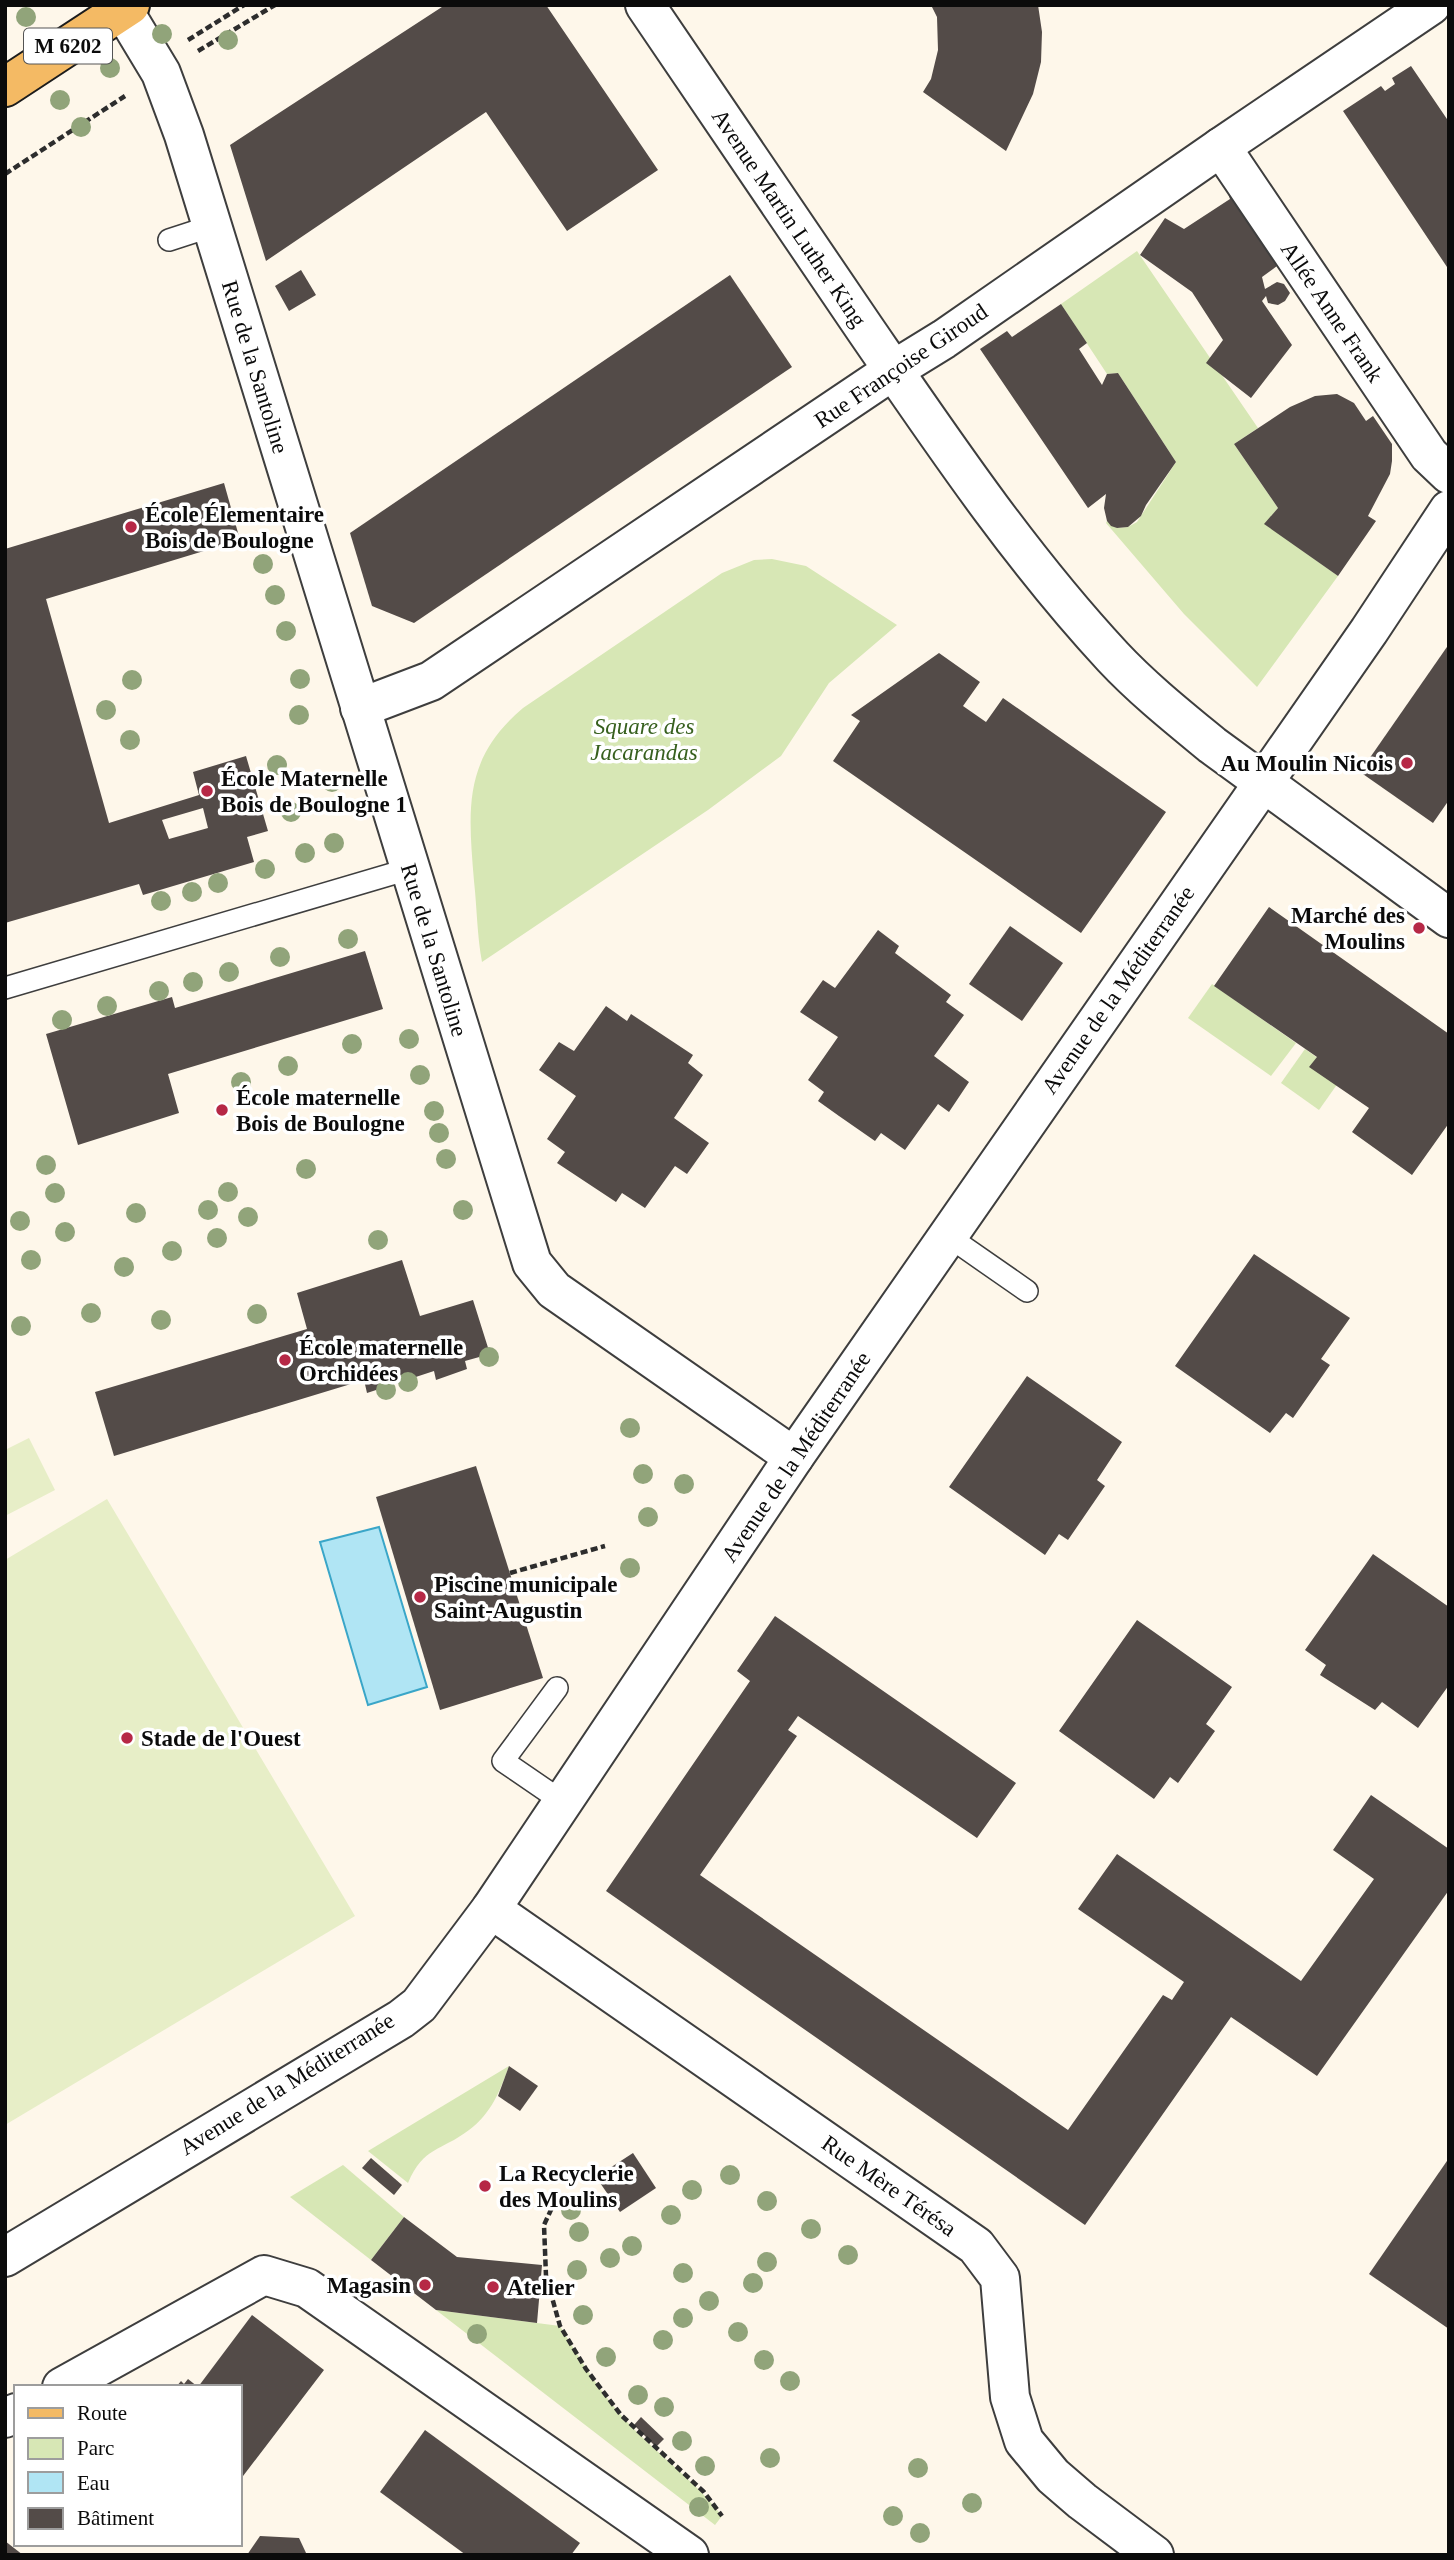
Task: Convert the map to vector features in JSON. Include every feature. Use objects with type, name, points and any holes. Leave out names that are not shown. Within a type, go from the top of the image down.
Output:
[{"type":"main road","name":"M 6202","points":[[5,86],[127,8]]},
{"type":"street","name":"Avenue Martin Luther King","points":[[645,5],[892,371],[984,499],[1065,601],[1115,658],[1175,715],[1449,918]]},
{"type":"street","name":"Rue Françoise Giroud","points":[[360,708],[431,681],[892,371],[944,339],[1431,5]]},
{"type":"street","name":"Rue de la Santoline","points":[[127,8],[161,73],[184,135],[532,1263],[554,1290],[794,1457]]},
{"type":"street","name":"Allée Anne Frank","points":[[1221,147],[1429,455],[1449,474]]},
{"type":"street","name":"Avenue de la Méditerranée","points":[[5,2257],[419,2005],[491,1909],[794,1457],[1369,631],[1449,510]]},
{"type":"street","name":"Rue Mère Térésa","points":[[491,1909],[976,2246],[1000,2278],[1010,2397],[1024,2441],[1053,2476],[1154,2555]]},
{"type":"street","points":[[66,2385],[264,2275],[307,2288],[689,2555]]},
{"type":"lane","points":[[169,240],[212,226]]},
{"type":"lane","points":[[5,988],[409,869]]},
{"type":"lane","points":[[948,1236],[1027,1291]]},
{"type":"lane","points":[[556,1688],[503,1761],[563,1802]]},
{"type":"path","points":[[154,63],[244,5]]},
{"type":"path","points":[[510,1573],[605,1546]]},
{"type":"path","points":[[556,2199],[544,2225],[546,2276],[560,2326],[586,2369],[621,2415],[704,2492],[722,2516]]},
{"type":"green space","points":[[1137,251],[1258,428],[1234,444],[1278,508],[1265,524],[1338,576],[1257,687],[1184,614],[1106,523],[1107,521],[1117,528],[1128,527],[1137,522],[1176,462],[1118,373],[1107,374],[1061,304]]},
{"type":"green space","name":"Square des Jacarandas","points":[[772,559],[806,566],[897,625],[829,683],[781,756],[708,810],[482,962],[472,855],[471,808],[474,786],[489,746],[503,727],[523,708],[722,573],[754,560]]},
{"type":"green space","points":[[1212,984],[1296,1043],[1271,1076],[1188,1018]]},
{"type":"green space","points":[[1305,1049],[1343,1076],[1319,1110],[1281,1083]]},
{"type":"green space","points":[[29,1438],[55,1490],[5,1516],[5,1450]]},
{"type":"green space","name":"Stade de l'Ouest","points":[[107,1499],[355,1916],[5,2125],[5,1560]]},
{"type":"green space","points":[[509,2066],[498,2093],[477,2124],[427,2156],[420,2162],[408,2183],[368,2151]]},
{"type":"green space","points":[[343,2165],[404,2217],[371,2260],[290,2197]]},
{"type":"green space","points":[[436,2310],[560,2326],[620,2414],[698,2489],[722,2516],[715,2525]]},
{"type":"water","points":[[379,1527],[427,1687],[368,1705],[320,1542]]},
{"type":"building","points":[[445,5],[546,5],[658,170],[567,231],[486,112],[266,261],[230,145]]},
{"type":"building","points":[[931,5],[1038,5],[1042,32],[1041,62],[1033,94],[1006,151],[923,92],[931,79],[938,50],[937,17]]},
{"type":"building","points":[[1411,66],[1449,122],[1449,270],[1343,111],[1381,86],[1385,91],[1395,84],[1392,78]]},
{"type":"building","points":[[1227,190],[1277,266],[1262,277],[1265,289],[1277,282],[1284,284],[1290,293],[1285,301],[1278,305],[1268,303],[1266,296],[1262,301],[1292,345],[1251,398],[1206,363],[1223,340],[1192,292],[1140,255],[1165,218],[1184,229],[1230,199]]},
{"type":"building","points":[[301,270],[316,295],[289,311],[275,286]]},
{"type":"building","points":[[730,275],[792,367],[414,623],[372,606],[350,533]]},
{"type":"building","points":[[1061,304],[1087,343],[1079,349],[1102,385],[1107,374],[1118,373],[1176,462],[1141,516],[1128,527],[1117,528],[1107,521],[1104,508],[1106,494],[1088,508],[980,349],[1007,331],[1012,337]]},
{"type":"building","points":[[1337,394],[1354,403],[1366,421],[1373,416],[1392,444],[1390,474],[1368,516],[1376,521],[1338,576],[1264,524],[1278,508],[1234,444],[1290,407],[1315,396]]},
{"type":"building","points":[[224,483],[240,540],[46,599],[109,823],[199,795],[193,772],[246,756],[268,831],[247,837],[254,862],[143,895],[139,884],[5,923],[5,549]],"holes":[[[203,808],[208,828],[169,839],[162,820]]]},
{"type":"building","name":"Au Moulin Nicois","points":[[1449,644],[1449,800],[1433,823],[1360,772]]},
{"type":"building","points":[[939,653],[980,682],[963,706],[986,722],[1003,698],[1166,812],[1081,933],[833,761],[860,721],[851,715]]},
{"type":"building","points":[[1269,907],[1449,1034],[1449,1123],[1412,1175],[1352,1132],[1369,1108],[1309,1067],[1317,1057],[1214,986]]},
{"type":"building","points":[[1010,926],[1063,963],[1022,1021],[969,984]]},
{"type":"building","points":[[878,930],[899,946],[895,953],[951,995],[946,1002],[964,1015],[934,1056],[969,1082],[949,1112],[938,1104],[905,1150],[881,1133],[875,1141],[818,1101],[824,1092],[808,1080],[838,1037],[800,1012],[823,980],[835,988]]},
{"type":"building","points":[[365,951],[383,1009],[168,1074],[179,1113],[78,1145],[46,1034],[172,997],[175,1008]]},
{"type":"building","points":[[606,1006],[627,1021],[631,1014],[693,1055],[688,1063],[703,1075],[674,1118],[709,1143],[687,1174],[675,1166],[645,1208],[622,1193],[616,1202],[557,1163],[565,1152],[547,1139],[576,1096],[539,1070],[559,1042],[574,1051]]},
{"type":"building","points":[[1254,1254],[1350,1318],[1321,1359],[1330,1365],[1293,1418],[1286,1413],[1270,1433],[1175,1366]]},
{"type":"building","points":[[402,1260],[420,1316],[473,1300],[490,1354],[465,1361],[467,1369],[436,1380],[434,1371],[367,1393],[364,1380],[114,1456],[95,1392],[307,1329],[297,1293]]},
{"type":"building","points":[[1027,1376],[1122,1442],[1097,1480],[1105,1486],[1068,1540],[1059,1534],[1045,1555],[949,1487]]},
{"type":"building","points":[[476,1466],[543,1678],[440,1710],[376,1497]]},
{"type":"building","points":[[1373,1554],[1449,1607],[1449,1685],[1418,1728],[1382,1702],[1375,1710],[1320,1675],[1326,1665],[1305,1650]]},
{"type":"building","points":[[775,1616],[1016,1783],[977,1838],[798,1716],[788,1730],[797,1736],[700,1875],[1068,2130],[1163,1995],[1172,2000],[1184,1982],[1078,1909],[1117,1854],[1301,1981],[1374,1879],[1333,1850],[1371,1795],[1449,1849],[1449,1890],[1317,2076],[1231,2017],[1085,2225],[606,1891],[750,1681],[737,1671]]},
{"type":"building","points":[[1137,1620],[1232,1687],[1206,1724],[1215,1731],[1178,1783],[1170,1777],[1154,1799],[1059,1731]]},
{"type":"building","points":[[509,2066],[538,2086],[520,2111],[498,2096]]},
{"type":"building","points":[[633,2153],[656,2188],[620,2212],[596,2177]]},
{"type":"building","points":[[371,2158],[402,2185],[394,2195],[362,2168]]},
{"type":"building","points":[[1449,2158],[1449,2329],[1369,2274]]},
{"type":"building","points":[[404,2217],[457,2257],[542,2265],[537,2323],[436,2310],[371,2260]]},
{"type":"building","points":[[252,2315],[324,2370],[242,2477],[242,2385],[200,2385]]},
{"type":"building","points":[[188,2379],[196,2385],[178,2385],[181,2381],[184,2384]]},
{"type":"building","points":[[641,2417],[664,2439],[656,2447],[634,2425]]},
{"type":"building","points":[[425,2430],[580,2543],[571,2555],[466,2555],[380,2492]]},
{"type":"building","points":[[260,2536],[299,2538],[307,2555],[247,2555]]},
{"type":"building","points":[[5,2541],[23,2555],[5,2555]]},
{"type":"place","name":"École Élementaire Bois de Boulogne","points":[[131,527]]},
{"type":"place","name":"Au Moulin Nicois","points":[[1407,763]]},
{"type":"place","name":"École Maternelle Bois de Boulogne 1","points":[[207,791]]},
{"type":"place","name":"Marché des Moulins","points":[[1419,928]]},
{"type":"place","name":"École maternelle Bois de Boulogne","points":[[222,1110]]},
{"type":"place","name":"École maternelle Orchidées","points":[[285,1360]]},
{"type":"place","name":"Piscine municipale Saint-Augustin","points":[[420,1597]]},
{"type":"place","name":"Stade de l'Ouest","points":[[127,1738]]},
{"type":"place","name":"La Recyclerie des Moulins","points":[[485,2186]]},
{"type":"place","name":"Magasin","points":[[425,2285]]},
{"type":"place","name":"Atelier","points":[[493,2287]]}]
